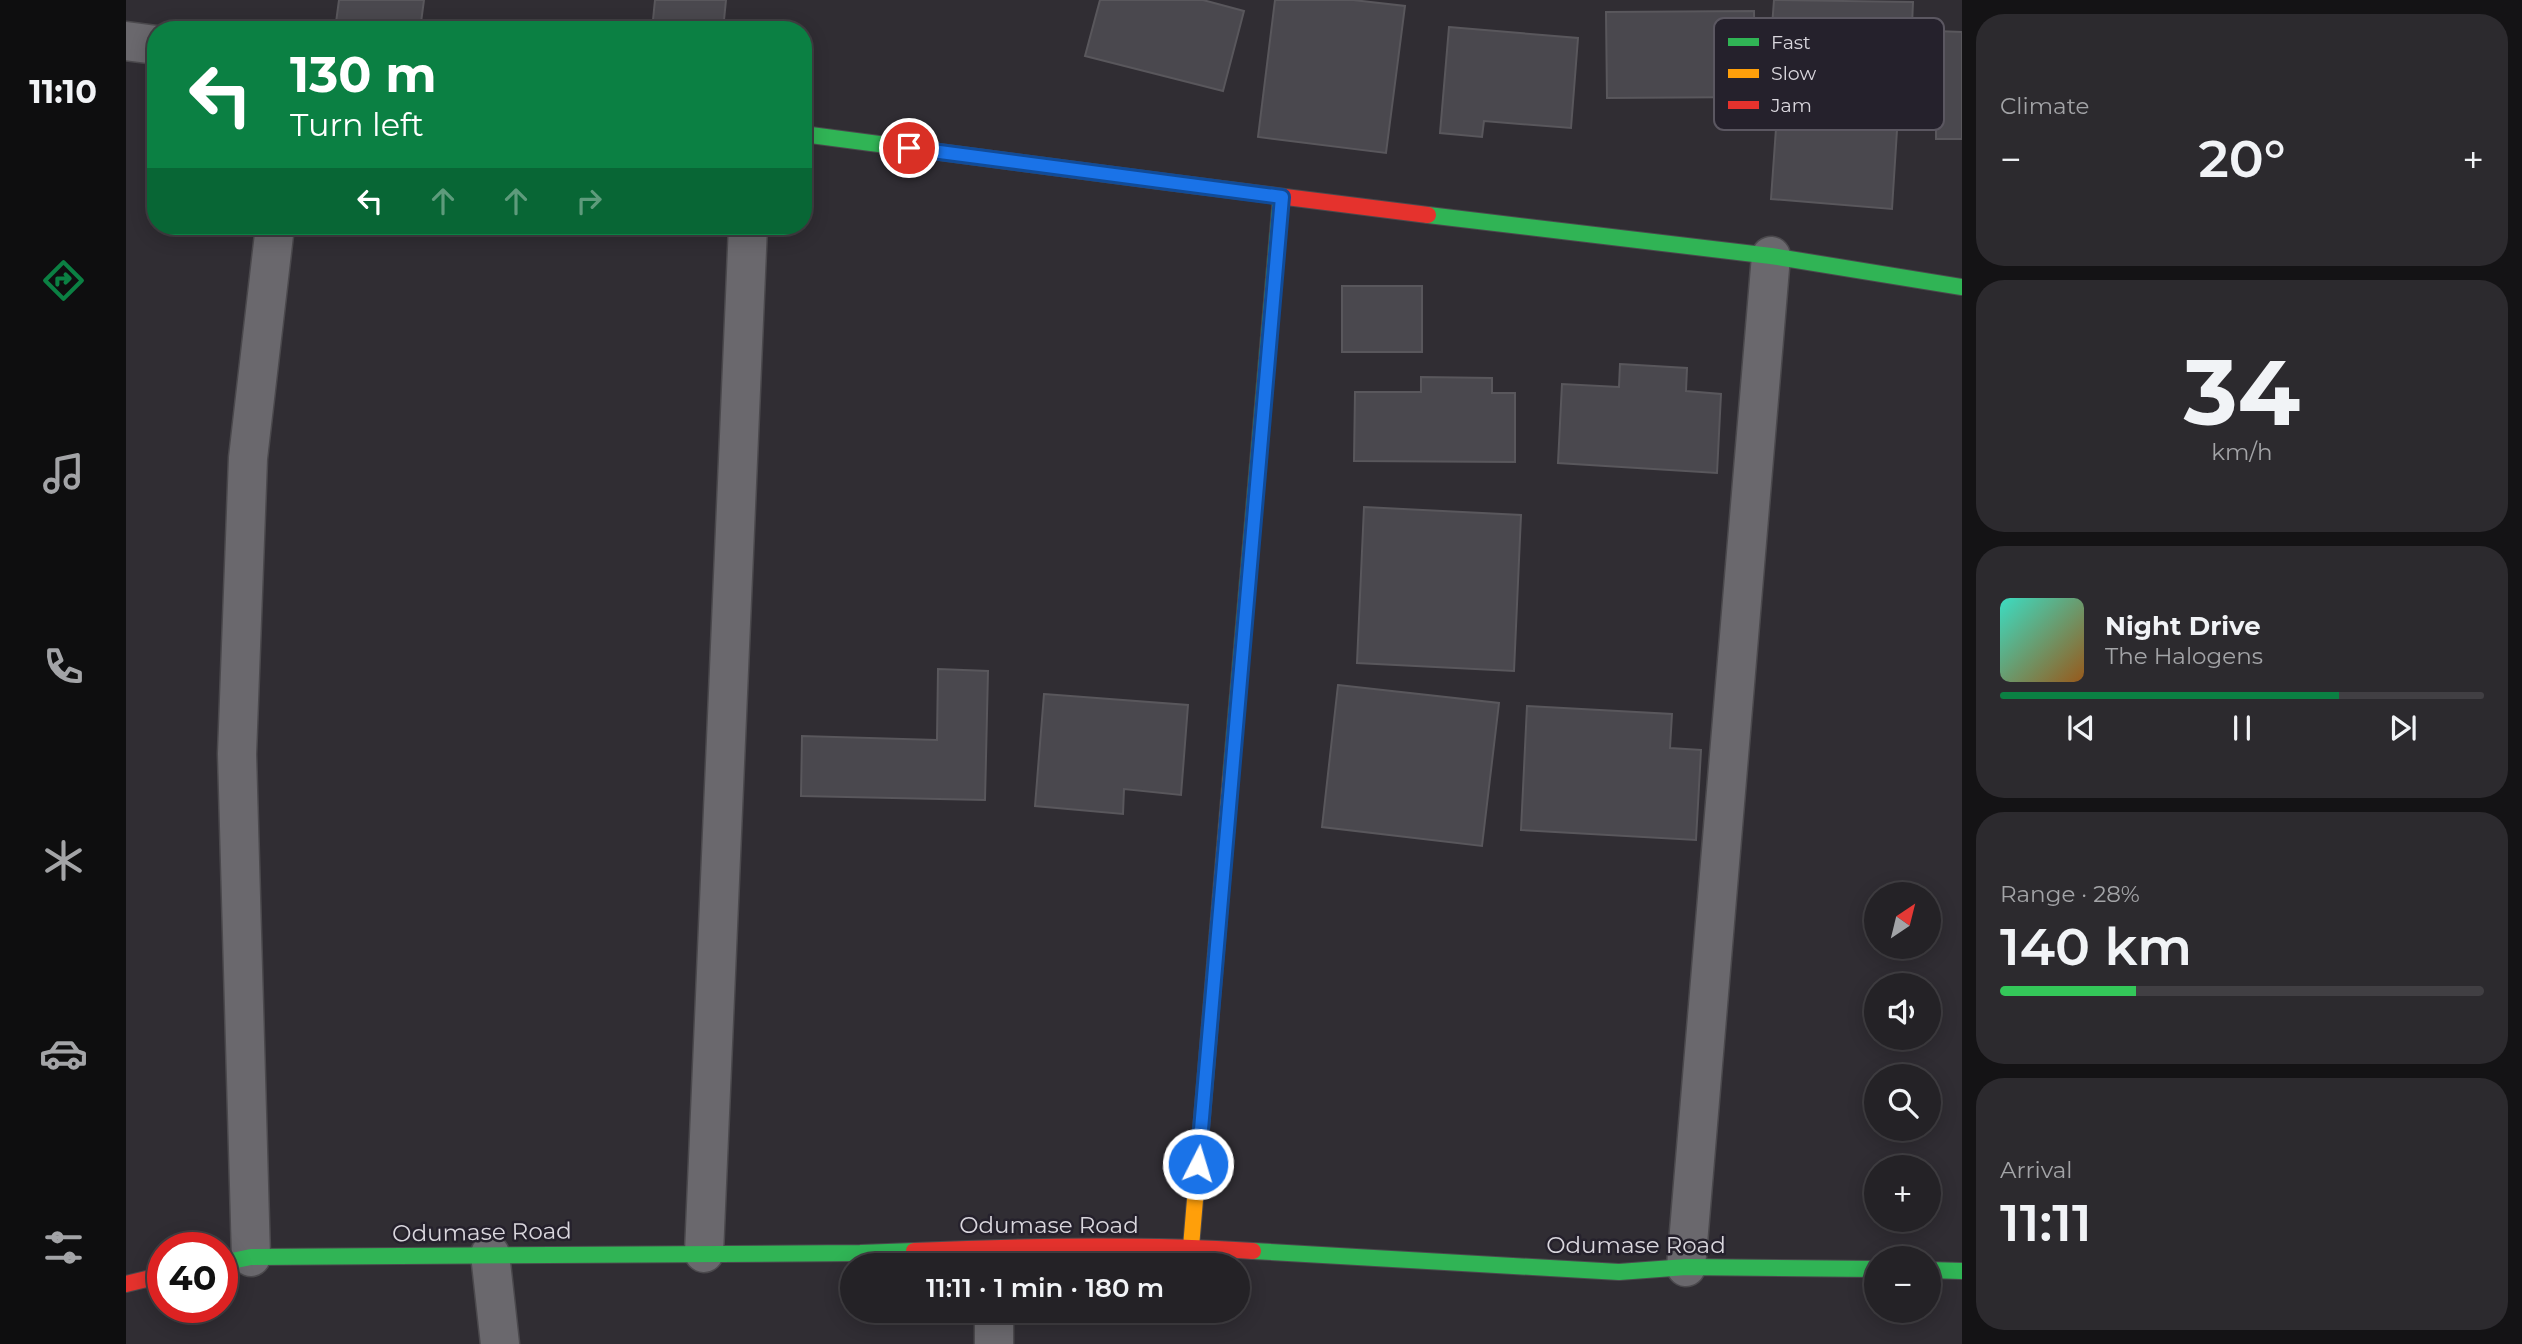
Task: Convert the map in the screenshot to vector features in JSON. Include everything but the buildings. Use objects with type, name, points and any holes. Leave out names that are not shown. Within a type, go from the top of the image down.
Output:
[{"type":"street","points":[[126,41],[147,44]]},
{"type":"street","points":[[812,135],[1282,197],[1771,256],[1962,287]]},
{"type":"street","points":[[1191,1247],[1282,197]]},
{"type":"street","points":[[237,1232],[237,754],[248,458],[274,235]]},
{"type":"street","points":[[704,1252],[748,235]]},
{"type":"street","points":[[1686,1267],[1771,256]]},
{"type":"street","name":"Odumase Road","points":[[1060,1253],[1191,1247],[1619,1272],[1686,1267],[1864,1269]]},
{"type":"street","name":"Odumase Road","points":[[238,1260],[490,1254],[860,1253]]},
{"type":"street","points":[[490,1254],[500,1344]]},
{"type":"street","points":[[1941,1270],[1962,1270]]},
{"type":"street","points":[[126,1284],[147,1279]]},
{"type":"street","points":[[993,1344],[994,1323]]},
{"type":"traffic: fast","points":[[812,135],[1167,182]]},
{"type":"traffic: fast","points":[[1231,775],[1281,197]]},
{"type":"traffic: fast","points":[[1428,215],[1771,256],[1962,287]]},
{"type":"traffic: fast","points":[[238,1260],[251,1257],[914,1251]]},
{"type":"traffic: fast","points":[[1253,1251],[1619,1272],[1686,1267],[1864,1269]]},
{"type":"traffic: fast","points":[[1941,1270],[1962,1271]]},
{"type":"traffic: slow","points":[[1191,1247],[1231,775]]},
{"type":"traffic: jam","points":[[1167,182],[1428,215]]},
{"type":"traffic: jam","points":[[914,1251],[1083,1246],[1253,1251]]},
{"type":"traffic: jam","points":[[126,1284],[147,1279]]},
{"type":"route","points":[[909,148],[1282,197],[1198,1164]]}]
